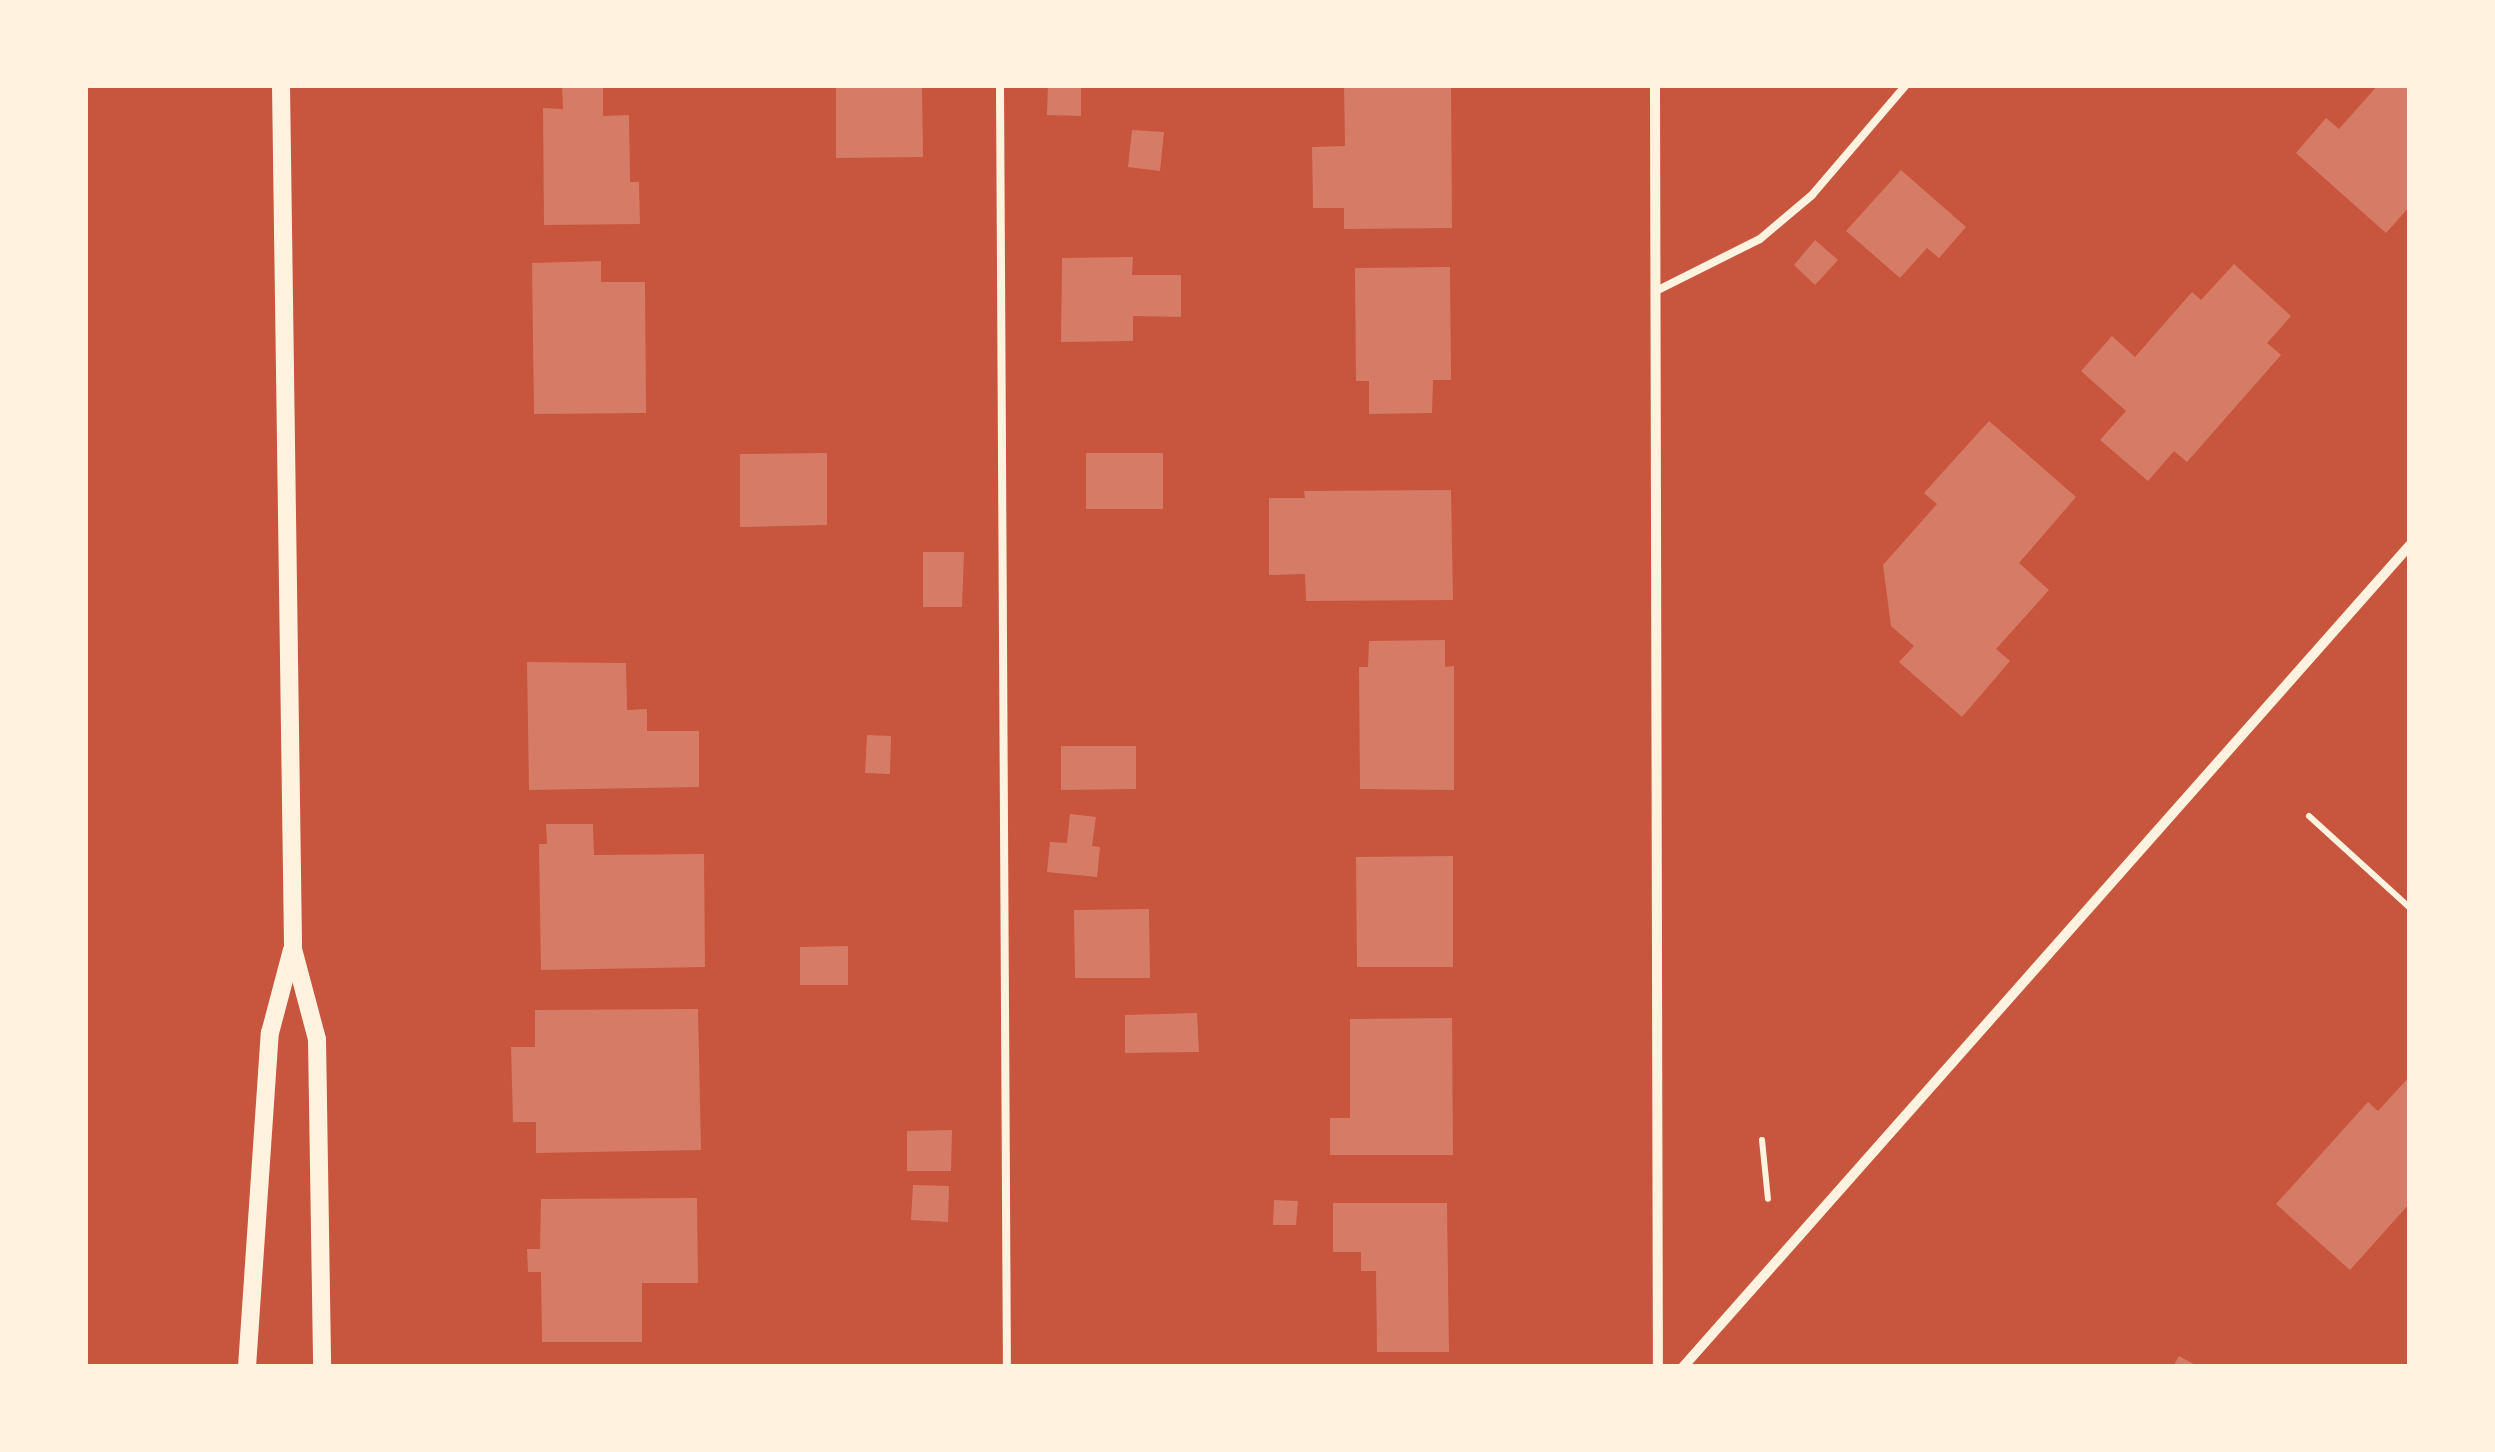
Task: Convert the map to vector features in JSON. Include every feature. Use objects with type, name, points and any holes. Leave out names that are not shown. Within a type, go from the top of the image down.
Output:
[{"type":"street","points":[[247,1367],[270,1033],[292,949],[282,85]]},
{"type":"street","points":[[1655,85],[1658,1367]]},
{"type":"street","points":[[1683,1367],[2410,546]]},
{"type":"street","points":[[292,949],[318,1039],[322,1367]]},
{"type":"lane","points":[[1000,85],[1007,1367]]},
{"type":"lane","points":[[1656,291],[1760,239],[1812,195],[1906,85]]},
{"type":"path","points":[[2309,816],[2410,908]]},
{"type":"building","points":[[562,85],[603,85],[603,116],[629,115],[630,182],[639,182],[640,224],[544,225],[543,108],[563,109]]},
{"type":"building","points":[[836,85],[922,85],[923,157],[836,158]]},
{"type":"building","points":[[1048,85],[1081,85],[1081,116],[1047,115]]},
{"type":"building","points":[[1344,85],[1451,85],[1452,228],[1344,229],[1344,208],[1313,208],[1312,147],[1345,146]]},
{"type":"building","points":[[2378,85],[2410,85],[2410,206],[2386,233],[2296,153],[2326,118],[2339,129]]},
{"type":"building","points":[[1132,130],[1164,132],[1160,171],[1128,167]]},
{"type":"building","points":[[1901,170],[1966,227],[1939,258],[1927,248],[1900,278],[1846,231]]},
{"type":"building","points":[[1815,240],[1838,260],[1815,285],[1794,265]]},
{"type":"building","points":[[1133,257],[1132,275],[1181,275],[1181,317],[1133,316],[1133,341],[1061,342],[1062,258]]},
{"type":"building","points":[[601,261],[601,282],[645,282],[646,413],[534,414],[532,263]]},
{"type":"building","points":[[2234,264],[2291,316],[2267,343],[2281,355],[2187,462],[2174,451],[2148,481],[2100,440],[2126,411],[2081,371],[2112,336],[2135,357],[2192,292],[2201,300]]},
{"type":"building","points":[[1450,267],[1451,380],[1433,380],[1432,413],[1369,414],[1369,381],[1356,381],[1355,268]]},
{"type":"building","points":[[1989,421],[2076,497],[2019,563],[2049,590],[1996,649],[2010,661],[1962,717],[1899,662],[1914,646],[1891,626],[1883,565],[1937,504],[1924,493]]},
{"type":"building","points":[[827,453],[827,525],[740,527],[740,454]]},
{"type":"building","points":[[1086,453],[1163,453],[1163,509],[1086,509]]},
{"type":"building","points":[[1451,490],[1453,600],[1306,601],[1305,574],[1269,575],[1269,498],[1305,498],[1304,491]]},
{"type":"building","points":[[923,552],[964,552],[962,607],[923,607]]},
{"type":"building","points":[[1445,640],[1445,667],[1454,666],[1454,790],[1360,789],[1359,667],[1368,667],[1369,641]]},
{"type":"building","points":[[527,662],[626,663],[627,710],[647,709],[647,731],[699,731],[699,787],[529,790]]},
{"type":"building","points":[[867,735],[891,736],[890,774],[865,773]]},
{"type":"building","points":[[1061,746],[1136,746],[1136,789],[1061,790]]},
{"type":"building","points":[[1070,814],[1096,817],[1092,846],[1100,847],[1097,877],[1047,872],[1050,842],[1067,843]]},
{"type":"building","points":[[546,824],[593,824],[594,855],[704,854],[705,967],[541,970],[539,844],[547,844]]},
{"type":"building","points":[[1453,856],[1453,967],[1357,967],[1356,857]]},
{"type":"building","points":[[1149,909],[1150,978],[1075,978],[1074,910]]},
{"type":"building","points":[[848,946],[848,985],[800,985],[800,947]]},
{"type":"building","points":[[698,1009],[701,1150],[536,1153],[536,1122],[513,1122],[511,1047],[535,1047],[535,1010]]},
{"type":"building","points":[[1197,1013],[1199,1052],[1125,1053],[1125,1015]]},
{"type":"building","points":[[1452,1018],[1453,1155],[1330,1155],[1330,1118],[1350,1118],[1350,1019]]},
{"type":"building","points":[[2410,1076],[2410,1203],[2350,1270],[2276,1204],[2368,1102],[2378,1111]]},
{"type":"building","points":[[952,1130],[951,1171],[907,1171],[907,1131]]},
{"type":"building","points":[[913,1185],[949,1186],[948,1222],[911,1220]]},
{"type":"building","points":[[697,1198],[698,1283],[642,1283],[642,1342],[542,1342],[541,1272],[528,1272],[527,1249],[540,1249],[541,1199]]},
{"type":"building","points":[[1274,1200],[1298,1201],[1296,1225],[1273,1225]]},
{"type":"building","points":[[1333,1203],[1447,1203],[1449,1352],[1377,1352],[1376,1271],[1361,1271],[1361,1252],[1333,1252]]},
{"type":"building","points":[[2179,1356],[2199,1367],[2173,1367]]}]
